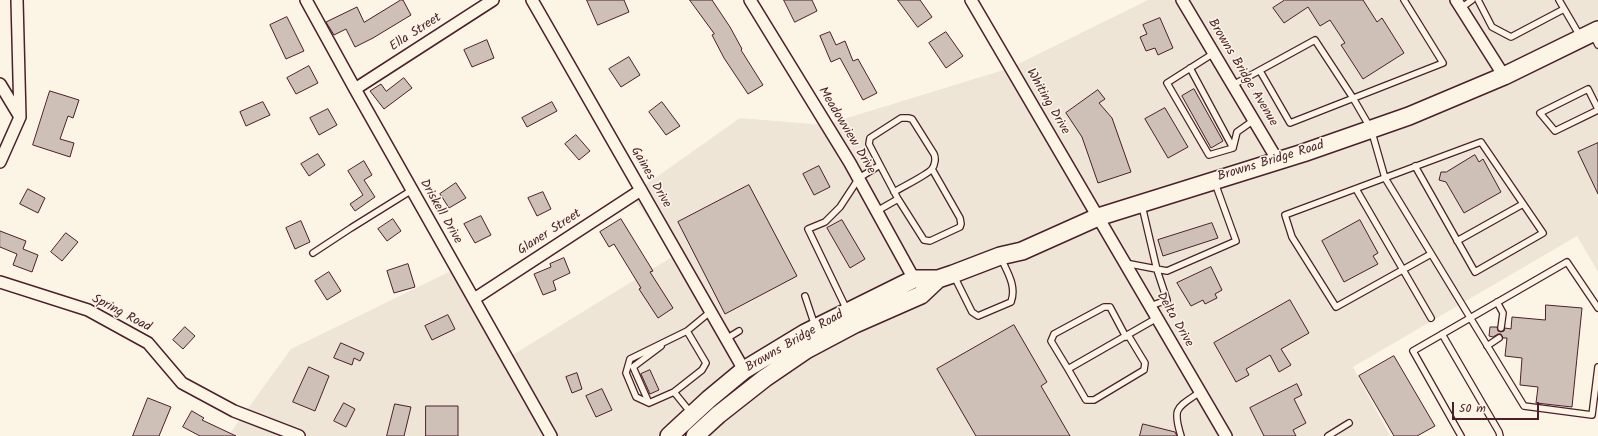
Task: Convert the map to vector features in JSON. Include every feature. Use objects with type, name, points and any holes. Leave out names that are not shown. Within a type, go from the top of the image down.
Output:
[{"type":"main road","name":"Browns Bridge Road","points":[[669,436],[692,414],[744,370],[816,328],[914,279],[945,276],[1000,256],[1022,251],[1098,217],[1303,153],[1409,116],[1592,37]]},
{"type":"main road","name":"Browns Bridge Road","points":[[695,436],[718,415],[754,387],[806,350],[856,324],[921,295],[945,276]]},
{"type":"street","points":[[0,162],[20,117],[17,0]]},
{"type":"street","name":"Driskell Drive","points":[[306,0],[551,436]]},
{"type":"street","name":"Ella Street","points":[[355,89],[493,0]]},
{"type":"street","name":"Gaines Drive","points":[[532,0],[744,370]]},
{"type":"street","name":"Meadowview Drive","points":[[750,0],[859,178],[914,279]]},
{"type":"street","name":"Whiting Drive","points":[[972,0],[1098,217]]},
{"type":"street","name":"Browns Bridge Avenue","points":[[1182,0],[1278,160]]},
{"type":"street","points":[[1458,4],[1504,76]]},
{"type":"street","points":[[0,84],[20,117]]},
{"type":"street","name":"Glaner Street","points":[[474,299],[641,190]]},
{"type":"street","name":"Delta Drive","points":[[1098,217],[1226,436]]},
{"type":"street","name":"Spring Road","points":[[0,282],[88,310],[148,344],[182,383],[234,411],[299,436]]},
{"type":"lane","points":[[1260,71],[1290,123],[1443,63],[1404,0]]},
{"type":"lane","points":[[1458,4],[1472,0]]},
{"type":"lane","points":[[1478,0],[1492,27],[1511,36],[1564,9]]},
{"type":"lane","points":[[1559,0],[1564,9],[1592,37]]},
{"type":"lane","points":[[1234,86],[1315,40],[1353,98],[1370,129],[1385,178],[1524,406],[1592,415],[1598,367]]},
{"type":"lane","points":[[1214,53],[1167,83],[1209,155],[1233,148]]},
{"type":"lane","points":[[1190,68],[1233,148]]},
{"type":"lane","points":[[1588,89],[1598,109],[1555,131],[1540,112],[1588,89]]},
{"type":"lane","points":[[894,192],[932,169],[935,162],[934,154],[915,123],[908,118],[901,118],[870,138],[871,149],[894,192],[924,240],[930,241],[960,227],[960,218],[932,169]]},
{"type":"lane","points":[[1233,148],[1237,132],[1254,120]]},
{"type":"lane","points":[[1415,166],[1475,272],[1543,233],[1481,142],[1415,166],[1285,215],[1292,236],[1336,307],[1431,254]]},
{"type":"lane","points":[[848,312],[808,229],[825,222],[840,207],[859,178],[880,165]]},
{"type":"lane","points":[[1125,263],[1166,272],[1236,241],[1214,180]]},
{"type":"lane","points":[[1356,189],[1431,318]]},
{"type":"lane","points":[[313,253],[412,190]]},
{"type":"lane","points":[[877,211],[898,198]]},
{"type":"lane","points":[[1141,204],[1166,300],[1150,306]]},
{"type":"lane","points":[[1457,241],[1524,204]]},
{"type":"lane","points":[[945,276],[972,312],[978,316],[1012,302],[1014,294],[1013,285],[1000,256]]},
{"type":"lane","points":[[1461,436],[1413,351],[1566,262],[1598,308]]},
{"type":"lane","points":[[805,296],[816,328]]},
{"type":"lane","points":[[1497,302],[1503,313],[1501,328]]},
{"type":"lane","points":[[1104,307],[1110,307],[1145,363],[1144,370],[1094,400],[1086,400],[1068,369],[1051,341],[1054,334],[1104,307]]},
{"type":"lane","points":[[687,331],[706,363],[702,370],[674,392],[649,403],[636,397],[626,373],[630,359],[687,331],[710,312]]},
{"type":"lane","points":[[1068,369],[1157,318]]},
{"type":"lane","points":[[726,339],[740,331]]},
{"type":"lane","points":[[1442,334],[1500,436]]},
{"type":"lane","points":[[1488,346],[1499,338]]},
{"type":"lane","points":[[649,403],[633,367],[653,353],[665,342]]},
{"type":"lane","points":[[674,392],[692,414]]},
{"type":"lane","points":[[1181,436],[1176,421],[1176,413],[1183,404],[1200,392]]},
{"type":"lane","points":[[1328,436],[1349,423]]},
{"type":"shaded area","points":[[1148,0],[1598,0],[1598,272],[1577,236],[1353,367],[1390,436],[228,436],[291,349],[453,270],[511,356],[675,255],[631,195],[740,118],[824,125],[1010,68]]},
{"type":"building","points":[[403,0],[411,15],[355,47],[346,29],[334,35],[326,22],[357,7],[364,22]]},
{"type":"building","points":[[587,0],[624,0],[629,12],[598,25]]},
{"type":"building","points":[[690,0],[712,0],[730,27],[742,49],[741,50],[763,85],[748,94],[724,58],[712,35],[714,34]]},
{"type":"building","points":[[784,0],[812,0],[817,11],[795,22]]},
{"type":"building","points":[[898,0],[920,0],[932,17],[918,27]]},
{"type":"building","points":[[1285,0],[1363,0],[1377,22],[1382,18],[1404,53],[1363,79],[1341,45],[1345,43],[1330,20],[1320,26],[1308,7],[1284,23],[1273,8]]},
{"type":"building","points":[[287,17],[304,51],[286,59],[270,25]]},
{"type":"building","points":[[1160,18],[1173,48],[1158,55],[1155,48],[1146,51],[1140,37],[1147,34],[1143,25]]},
{"type":"building","points":[[830,32],[836,45],[845,41],[853,61],[858,59],[877,93],[863,100],[840,58],[831,62],[820,36]]},
{"type":"building","points":[[946,32],[963,56],[946,68],[929,43]]},
{"type":"building","points":[[487,40],[494,58],[472,67],[464,50]]},
{"type":"building","points":[[629,57],[640,75],[621,87],[609,69]]},
{"type":"building","points":[[309,66],[318,83],[296,94],[287,78]]},
{"type":"building","points":[[404,78],[412,88],[384,109],[370,91],[381,84],[386,91]]},
{"type":"building","points":[[1194,89],[1223,141],[1211,148],[1182,96]]},
{"type":"building","points":[[1098,90],[1105,99],[1099,103],[1112,118],[1131,172],[1098,183],[1082,137],[1066,113]]},
{"type":"building","points":[[50,91],[79,100],[73,118],[68,116],[60,139],[74,143],[70,157],[33,145]]},
{"type":"building","points":[[263,102],[270,115],[246,126],[240,112]]},
{"type":"building","points":[[552,102],[557,111],[527,127],[522,118]]},
{"type":"building","points":[[662,102],[680,126],[666,135],[649,112]]},
{"type":"building","points":[[1165,108],[1188,147],[1168,158],[1145,119]]},
{"type":"building","points":[[328,109],[337,125],[319,135],[310,118]]},
{"type":"building","points":[[576,135],[590,151],[579,160],[565,144]]},
{"type":"building","points":[[1598,143],[1598,194],[1578,152]]},
{"type":"building","points":[[318,154],[325,165],[309,176],[301,164]]},
{"type":"building","points":[[1475,155],[1479,162],[1483,159],[1501,192],[1464,213],[1446,182],[1439,180],[1441,172],[1446,172]]},
{"type":"building","points":[[364,161],[372,175],[364,180],[375,197],[355,211],[350,204],[363,195],[348,171]]},
{"type":"building","points":[[819,166],[830,187],[814,195],[803,174]]},
{"type":"building","points":[[456,183],[466,198],[449,208],[440,194]]},
{"type":"building","points":[[749,185],[797,276],[725,314],[678,222]]},
{"type":"building","points":[[28,189],[45,198],[38,213],[20,204]]},
{"type":"building","points":[[543,192],[551,209],[537,216],[528,198]]},
{"type":"building","points":[[481,216],[491,235],[475,243],[464,224]]},
{"type":"building","points":[[393,219],[401,231],[387,241],[378,229]]},
{"type":"building","points":[[621,219],[653,271],[650,272],[673,308],[658,318],[639,289],[641,288],[614,244],[609,247],[600,232]]},
{"type":"building","points":[[842,220],[865,259],[850,268],[827,228]]},
{"type":"building","points":[[1360,220],[1378,253],[1373,256],[1378,264],[1344,282],[1322,241]]},
{"type":"building","points":[[301,221],[310,242],[295,249],[286,228]]},
{"type":"building","points":[[1212,223],[1218,238],[1163,256],[1158,240]]},
{"type":"building","points":[[0,231],[26,241],[23,249],[38,255],[32,272],[13,265],[17,254],[0,247]]},
{"type":"building","points":[[66,233],[78,242],[62,261],[51,252]]},
{"type":"building","points":[[564,258],[570,273],[553,281],[556,290],[543,295],[534,274],[551,267],[550,264]]},
{"type":"building","points":[[408,264],[415,287],[394,293],[387,271]]},
{"type":"building","points":[[1211,267],[1222,290],[1215,294],[1217,298],[1205,304],[1203,300],[1191,306],[1177,283]]},
{"type":"building","points":[[329,272],[341,291],[327,300],[315,281]]},
{"type":"building","points":[[1290,300],[1309,333],[1281,349],[1291,365],[1279,372],[1270,355],[1246,369],[1249,375],[1236,382],[1214,343]]},
{"type":"building","points":[[1546,305],[1582,308],[1572,407],[1536,403],[1538,387],[1520,385],[1522,358],[1505,356],[1507,338],[1503,338],[1501,334],[1493,337],[1489,336],[1490,327],[1497,327],[1498,331],[1501,332],[1504,331],[1505,328],[1511,329],[1512,317],[1545,320]]},
{"type":"building","points":[[448,315],[455,329],[432,340],[425,326]]},
{"type":"building","points":[[1014,325],[1047,382],[1041,386],[1070,436],[976,436],[937,369]]},
{"type":"building","points":[[185,327],[195,336],[183,349],[173,340]]},
{"type":"building","points":[[341,343],[364,353],[360,361],[354,358],[352,365],[334,358]]},
{"type":"building","points":[[1394,356],[1435,426],[1417,436],[1394,436],[1359,376]]},
{"type":"building","points":[[309,367],[329,376],[315,411],[293,402]]},
{"type":"building","points":[[650,370],[659,390],[650,394],[641,374]]},
{"type":"building","points":[[577,373],[582,389],[572,393],[566,377]]},
{"type":"building","points":[[1297,384],[1302,395],[1294,399],[1306,423],[1293,430],[1296,436],[1264,436],[1250,408]]},
{"type":"building","points":[[602,389],[612,410],[596,417],[586,396]]},
{"type":"building","points":[[148,398],[171,407],[159,436],[133,436]]},
{"type":"building","points":[[344,403],[355,409],[346,427],[334,421]]},
{"type":"building","points":[[395,404],[411,407],[404,436],[387,436]]},
{"type":"building","points":[[426,406],[458,406],[458,436],[426,436]]},
{"type":"building","points":[[192,411],[204,418],[202,420],[236,436],[200,436],[183,427]]},
{"type":"building","points":[[1143,424],[1175,432],[1177,436],[1140,436]]}]
